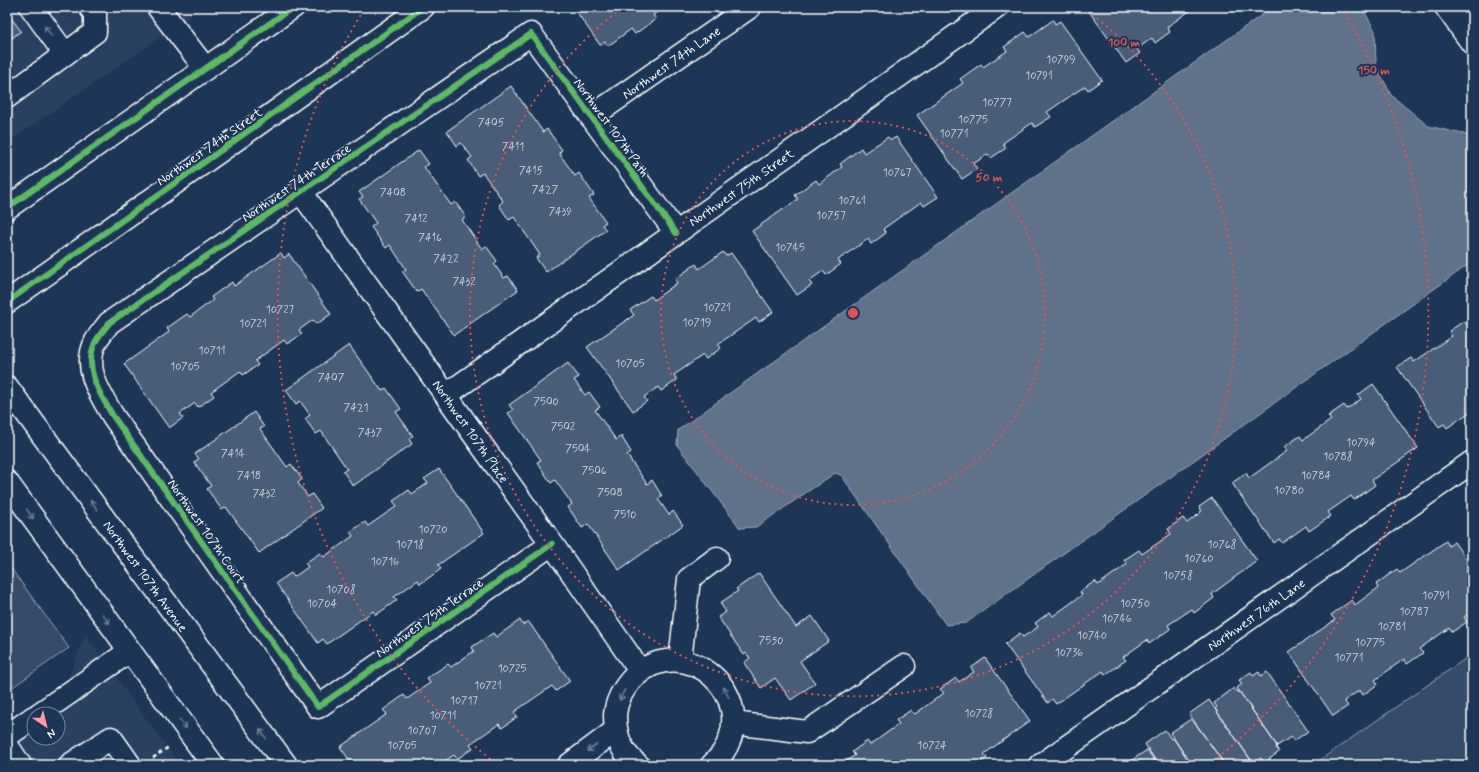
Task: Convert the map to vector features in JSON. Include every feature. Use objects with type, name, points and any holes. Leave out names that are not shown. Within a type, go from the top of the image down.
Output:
[{"type":"street","points":[[31,7],[65,54]]},
{"type":"street","points":[[7,97],[95,32],[95,14],[90,7]]},
{"type":"street","points":[[158,7],[205,68]]},
{"type":"street","points":[[7,208],[293,7]]},
{"type":"street","name":"Northwest 74th Street","points":[[7,302],[423,7]]},
{"type":"street","name":"Northwest 74th Lane","points":[[591,117],[750,7]]},
{"type":"street","name":"Northwest 75th Street","points":[[446,395],[997,7]]},
{"type":"street","points":[[1446,7],[1471,42]]},
{"type":"street","name":"Northwest 107th Path","points":[[531,34],[676,233]]},
{"type":"street","name":"Northwest 74th Terrace","points":[[90,362],[95,343],[110,323],[531,34]]},
{"type":"street","name":"Northwest 107th Place","points":[[301,192],[552,544],[640,671]]},
{"type":"street","name":"Northwest 107th Court","points":[[90,362],[94,384],[112,416],[318,707]]},
{"type":"street","name":"Northwest 107th Avenue","points":[[7,387],[286,765]]},
{"type":"street","name":"Northwest 76th Lane","points":[[1041,765],[1472,462]]},
{"type":"street","points":[[7,482],[213,765]]},
{"type":"street","name":"Northwest 75th Terrace","points":[[318,707],[552,544]]},
{"type":"street","points":[[680,661],[690,579],[717,558]]},
{"type":"street","points":[[51,706],[130,651]]},
{"type":"street","points":[[638,765],[629,759],[620,745],[616,730],[615,713],[620,697],[628,683],[640,671],[653,664],[666,661],[680,661],[698,665],[713,675],[724,688],[732,705],[734,723],[730,739],[722,754],[712,765]]},
{"type":"street","points":[[734,723],[807,732],[904,666]]},
{"type":"street","points":[[7,736],[26,723]]},
{"type":"street","points":[[569,765],[616,730]]},
{"type":"street","points":[[70,765],[111,738],[140,763]]},
{"type":"street","points":[[7,745],[20,765]]},
{"type":"path","points":[[140,763],[173,743]]},
{"type":"shaded area","points":[[7,7],[204,7],[7,143]]},
{"type":"shaded area","points":[[1273,7],[1362,7],[1375,31],[1376,64],[1391,95],[1428,126],[1472,136],[1472,262],[966,623],[946,625],[841,475],[835,473],[756,527],[740,528],[677,445],[678,430]]},
{"type":"shaded area","points":[[7,563],[69,648],[7,691]]},
{"type":"shaded area","points":[[85,635],[180,765],[7,765],[7,722],[26,709],[26,746],[66,746],[66,706],[30,706],[68,680]]},
{"type":"shaded area","points":[[1472,654],[1472,765],[1313,765]]},
{"type":"building","points":[[573,7],[665,7],[653,15],[656,19],[635,34],[631,29],[608,46],[605,42],[600,45]]},
{"type":"building","points":[[1086,7],[1195,7],[1167,27],[1170,32],[1155,43],[1152,38],[1137,49],[1140,53],[1126,63]]},
{"type":"building","points":[[7,13],[21,31],[7,42]]},
{"type":"building","points":[[1053,20],[1055,24],[1060,21],[1102,80],[1088,90],[1085,86],[1047,112],[1051,117],[1035,127],[1032,123],[1003,143],[1006,148],[991,158],[988,154],[973,164],[977,169],[962,179],[917,115],[963,83],[960,79],[981,64],[983,67],[1007,51],[1004,47],[1025,32],[1029,37]]},
{"type":"building","points":[[511,86],[543,132],[547,129],[562,150],[559,153],[575,176],[579,173],[594,195],[589,198],[606,222],[602,225],[606,230],[546,272],[536,258],[540,255],[514,217],[509,220],[499,205],[503,201],[483,173],[478,176],[468,160],[472,157],[461,143],[457,146],[447,131]]},
{"type":"building","points":[[888,137],[891,140],[896,137],[938,197],[924,206],[921,202],[883,229],[886,233],[871,244],[868,239],[838,260],[841,264],[826,275],[823,271],[809,281],[812,285],[797,295],[752,231],[798,199],[795,195],[816,180],[819,184],[842,167],[840,164],[861,148],[864,153]]},
{"type":"building","points":[[419,150],[429,164],[424,167],[451,205],[455,202],[466,217],[462,220],[482,249],[486,246],[497,261],[494,264],[504,278],[508,276],[518,290],[454,335],[421,289],[417,292],[402,271],[406,269],[390,245],[386,248],[371,227],[376,223],[359,199],[363,197],[359,192]]},
{"type":"building","points":[[723,252],[726,256],[731,253],[773,312],[759,322],[756,318],[718,344],[721,348],[706,359],[703,355],[674,375],[677,380],[661,391],[658,387],[644,397],[647,401],[633,411],[587,347],[634,315],[630,310],[651,296],[654,300],[677,283],[675,279],[696,264],[699,269]]},
{"type":"building","points":[[281,253],[284,258],[289,254],[331,314],[317,324],[313,320],[299,330],[302,334],[287,344],[284,340],[255,361],[258,365],[243,375],[240,371],[211,392],[214,396],[198,407],[195,403],[180,414],[183,418],[169,428],[124,364],[169,332],[167,328],[187,314],[190,317],[213,300],[211,297],[232,282],[234,286]]},
{"type":"building","points":[[1464,321],[1467,325],[1472,322],[1472,412],[1471,411],[1447,428],[1444,424],[1439,427],[1397,367],[1411,358],[1414,362],[1452,336],[1449,331]]},
{"type":"building","points":[[349,345],[382,391],[386,388],[401,409],[396,412],[413,436],[409,439],[412,444],[353,486],[343,471],[347,469],[321,431],[316,434],[305,419],[310,415],[300,401],[296,404],[286,390]]},
{"type":"building","points":[[568,363],[579,377],[574,380],[585,395],[589,392],[600,407],[595,410],[616,440],[621,436],[631,452],[627,455],[647,484],[652,480],[662,496],[658,499],[669,515],[673,511],[683,525],[619,570],[588,524],[582,528],[568,507],[572,504],[555,480],[551,483],[537,462],[541,460],[508,413],[513,410],[509,405]]},
{"type":"building","points":[[1373,384],[1418,448],[1372,480],[1375,485],[1354,500],[1351,496],[1328,512],[1331,516],[1309,531],[1306,526],[1282,543],[1279,539],[1274,543],[1232,483],[1246,473],[1249,478],[1287,451],[1284,447],[1300,436],[1303,440],[1331,420],[1328,416],[1344,405],[1347,409],[1361,399],[1358,395]]},
{"type":"building","points":[[254,412],[264,427],[260,429],[287,467],[291,464],[302,479],[298,483],[308,497],[312,494],[322,508],[259,553],[226,507],[222,510],[207,489],[211,486],[194,462],[199,459],[195,454]]},
{"type":"building","points":[[439,469],[484,533],[438,565],[441,569],[420,584],[418,580],[394,597],[397,600],[376,615],[373,611],[327,644],[323,639],[318,643],[276,583],[291,573],[294,577],[308,567],[305,563],[320,553],[324,557],[353,536],[350,532],[365,522],[368,526],[397,506],[393,501],[409,490],[412,494],[428,483],[424,479]]},
{"type":"building","points":[[1212,498],[1257,561],[1212,594],[1214,598],[1194,613],[1192,609],[1168,625],[1170,629],[1149,644],[1147,640],[1123,657],[1126,660],[1105,675],[1103,671],[1056,704],[1052,699],[1048,703],[1005,644],[1020,633],[1023,637],[1038,627],[1035,623],[1050,612],[1053,616],[1082,595],[1080,592],[1095,581],[1098,585],[1127,564],[1124,560],[1139,550],[1142,554],[1171,534],[1168,529],[1183,518],[1187,523],[1201,512],[1199,507]]},
{"type":"building","points":[[1446,541],[1449,546],[1454,542],[1472,567],[1472,612],[1464,617],[1467,622],[1452,632],[1449,628],[1419,649],[1423,653],[1407,664],[1404,659],[1375,680],[1378,684],[1363,695],[1360,690],[1344,701],[1348,706],[1333,716],[1289,652],[1335,620],[1331,615],[1352,600],[1355,605],[1378,588],[1376,584],[1397,569],[1400,573]]},
{"type":"building","points":[[759,573],[796,627],[812,616],[829,641],[800,661],[815,683],[791,700],[775,678],[761,688],[744,663],[750,658],[746,653],[744,655],[718,617],[726,612],[720,603],[738,591],[736,589]]},
{"type":"building","points":[[520,620],[523,625],[528,621],[570,681],[556,691],[552,686],[514,712],[517,717],[502,728],[499,724],[470,744],[473,748],[457,759],[454,755],[440,765],[353,765],[340,747],[387,714],[383,710],[404,695],[407,699],[430,683],[427,678],[448,664],[451,667],[474,651],[472,647],[493,633],[496,637]]},
{"type":"building","points":[[985,658],[1030,721],[984,754],[987,758],[977,765],[841,765],[855,755],[852,752],[867,741],[870,745],[899,724],[896,720],[911,710],[915,714],[944,693],[940,689],[956,678],[959,682],[974,672],[971,668]]},
{"type":"building","points":[[1251,672],[1253,676],[1259,672],[1261,676],[1267,672],[1308,731],[1294,741],[1291,737],[1277,746],[1237,688],[1242,684],[1239,680]]},
{"type":"building","points":[[1234,688],[1238,693],[1239,691],[1277,746],[1276,747],[1279,752],[1264,763],[1261,758],[1253,763],[1215,709],[1217,707],[1214,703]]},
{"type":"building","points":[[1209,700],[1253,763],[1250,765],[1225,765],[1189,714]]},
{"type":"building","points":[[1191,719],[1225,765],[1192,765],[1170,733]]},
{"type":"building","points":[[1165,730],[1171,739],[1173,738],[1192,765],[1158,765],[1145,744]]},
{"type":"building","points":[[1147,750],[1158,765],[1126,764]]},
{"type":"cycle path","points":[[7,208],[293,7]]},
{"type":"cycle path","points":[[7,302],[423,7]]},
{"type":"cycle path","points":[[552,544],[318,707],[113,416],[98,390],[92,372],[91,362],[95,343],[109,323],[531,34],[676,233]]}]
